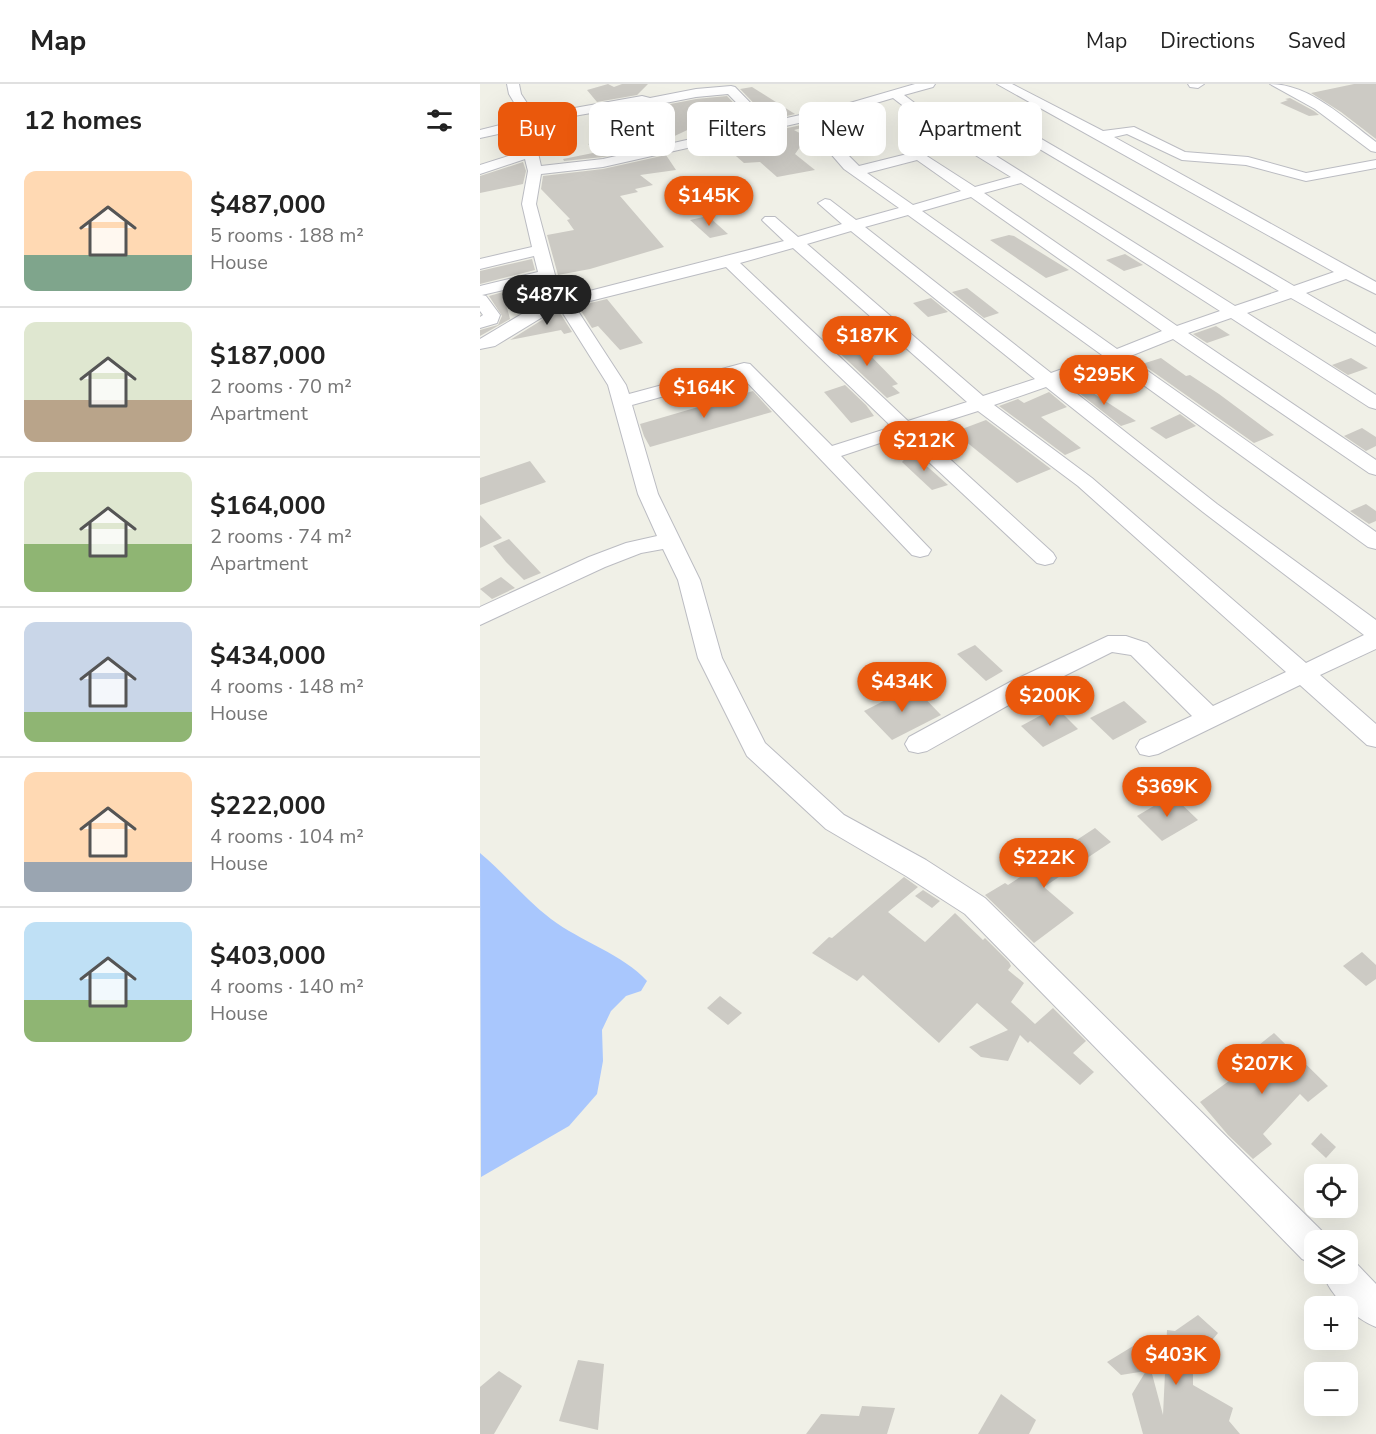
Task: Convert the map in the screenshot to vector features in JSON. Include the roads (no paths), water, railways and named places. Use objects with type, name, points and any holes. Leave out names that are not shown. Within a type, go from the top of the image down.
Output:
[{"type":"street","points":[[513,84],[520,102]]},
{"type":"street","points":[[787,121],[838,110],[929,84]]},
{"type":"street","points":[[1003,84],[1037,102]]},
{"type":"street","points":[[1276,84],[1320,106],[1376,148]]},
{"type":"street","points":[[577,112],[642,100],[650,102],[696,93],[731,90],[743,102]]},
{"type":"street","points":[[895,94],[906,102]]},
{"type":"street","points":[[1042,105],[1101,135],[1376,289]]},
{"type":"street","points":[[480,134],[498,129]]},
{"type":"street","points":[[1101,135],[1129,130],[1182,156],[1248,161],[1306,177],[1376,164]]},
{"type":"street","points":[[480,170],[533,162],[603,163],[687,144]]},
{"type":"street","points":[[1042,145],[1376,341]]},
{"type":"street","points":[[857,171],[919,155],[1376,469]]},
{"type":"street","points":[[533,156],[529,204],[547,274],[617,386],[648,494],[689,580],[710,658],[756,749],[835,822],[916,868],[975,906],[1304,1237]]},
{"type":"street","points":[[840,156],[857,171],[1115,357],[1376,542]]},
{"type":"street","points":[[987,156],[1376,403]]},
{"type":"street","points":[[480,344],[489,342],[565,300],[729,261],[1023,178]]},
{"type":"street","points":[[825,204],[1210,508],[1376,632]]},
{"type":"street","points":[[770,220],[981,404],[1085,482],[1376,738]]},
{"type":"street","points":[[480,264],[540,250]]},
{"type":"street","points":[[729,261],[904,428],[1045,558]]},
{"type":"street","points":[[828,454],[981,404],[1115,357],[1175,332],[1347,273]]},
{"type":"street","points":[[480,291],[547,274]]},
{"type":"street","points":[[480,300],[492,315],[491,319],[480,323]]},
{"type":"street","points":[[622,402],[744,368],[920,550]]},
{"type":"street","points":[[480,617],[526,591],[617,554],[658,541],[671,542]]},
{"type":"street","points":[[1149,747],[1376,639]]},
{"type":"street","points":[[918,744],[1021,687],[1116,642],[1139,650],[1209,717]]},
{"type":"street","points":[[1351,1284],[1376,1309]]},
{"type":"water","points":[[480,853],[551,919],[626,963],[647,981],[641,991],[626,996],[611,1011],[602,1030],[603,1061],[597,1094],[569,1126],[481,1177]]}]
